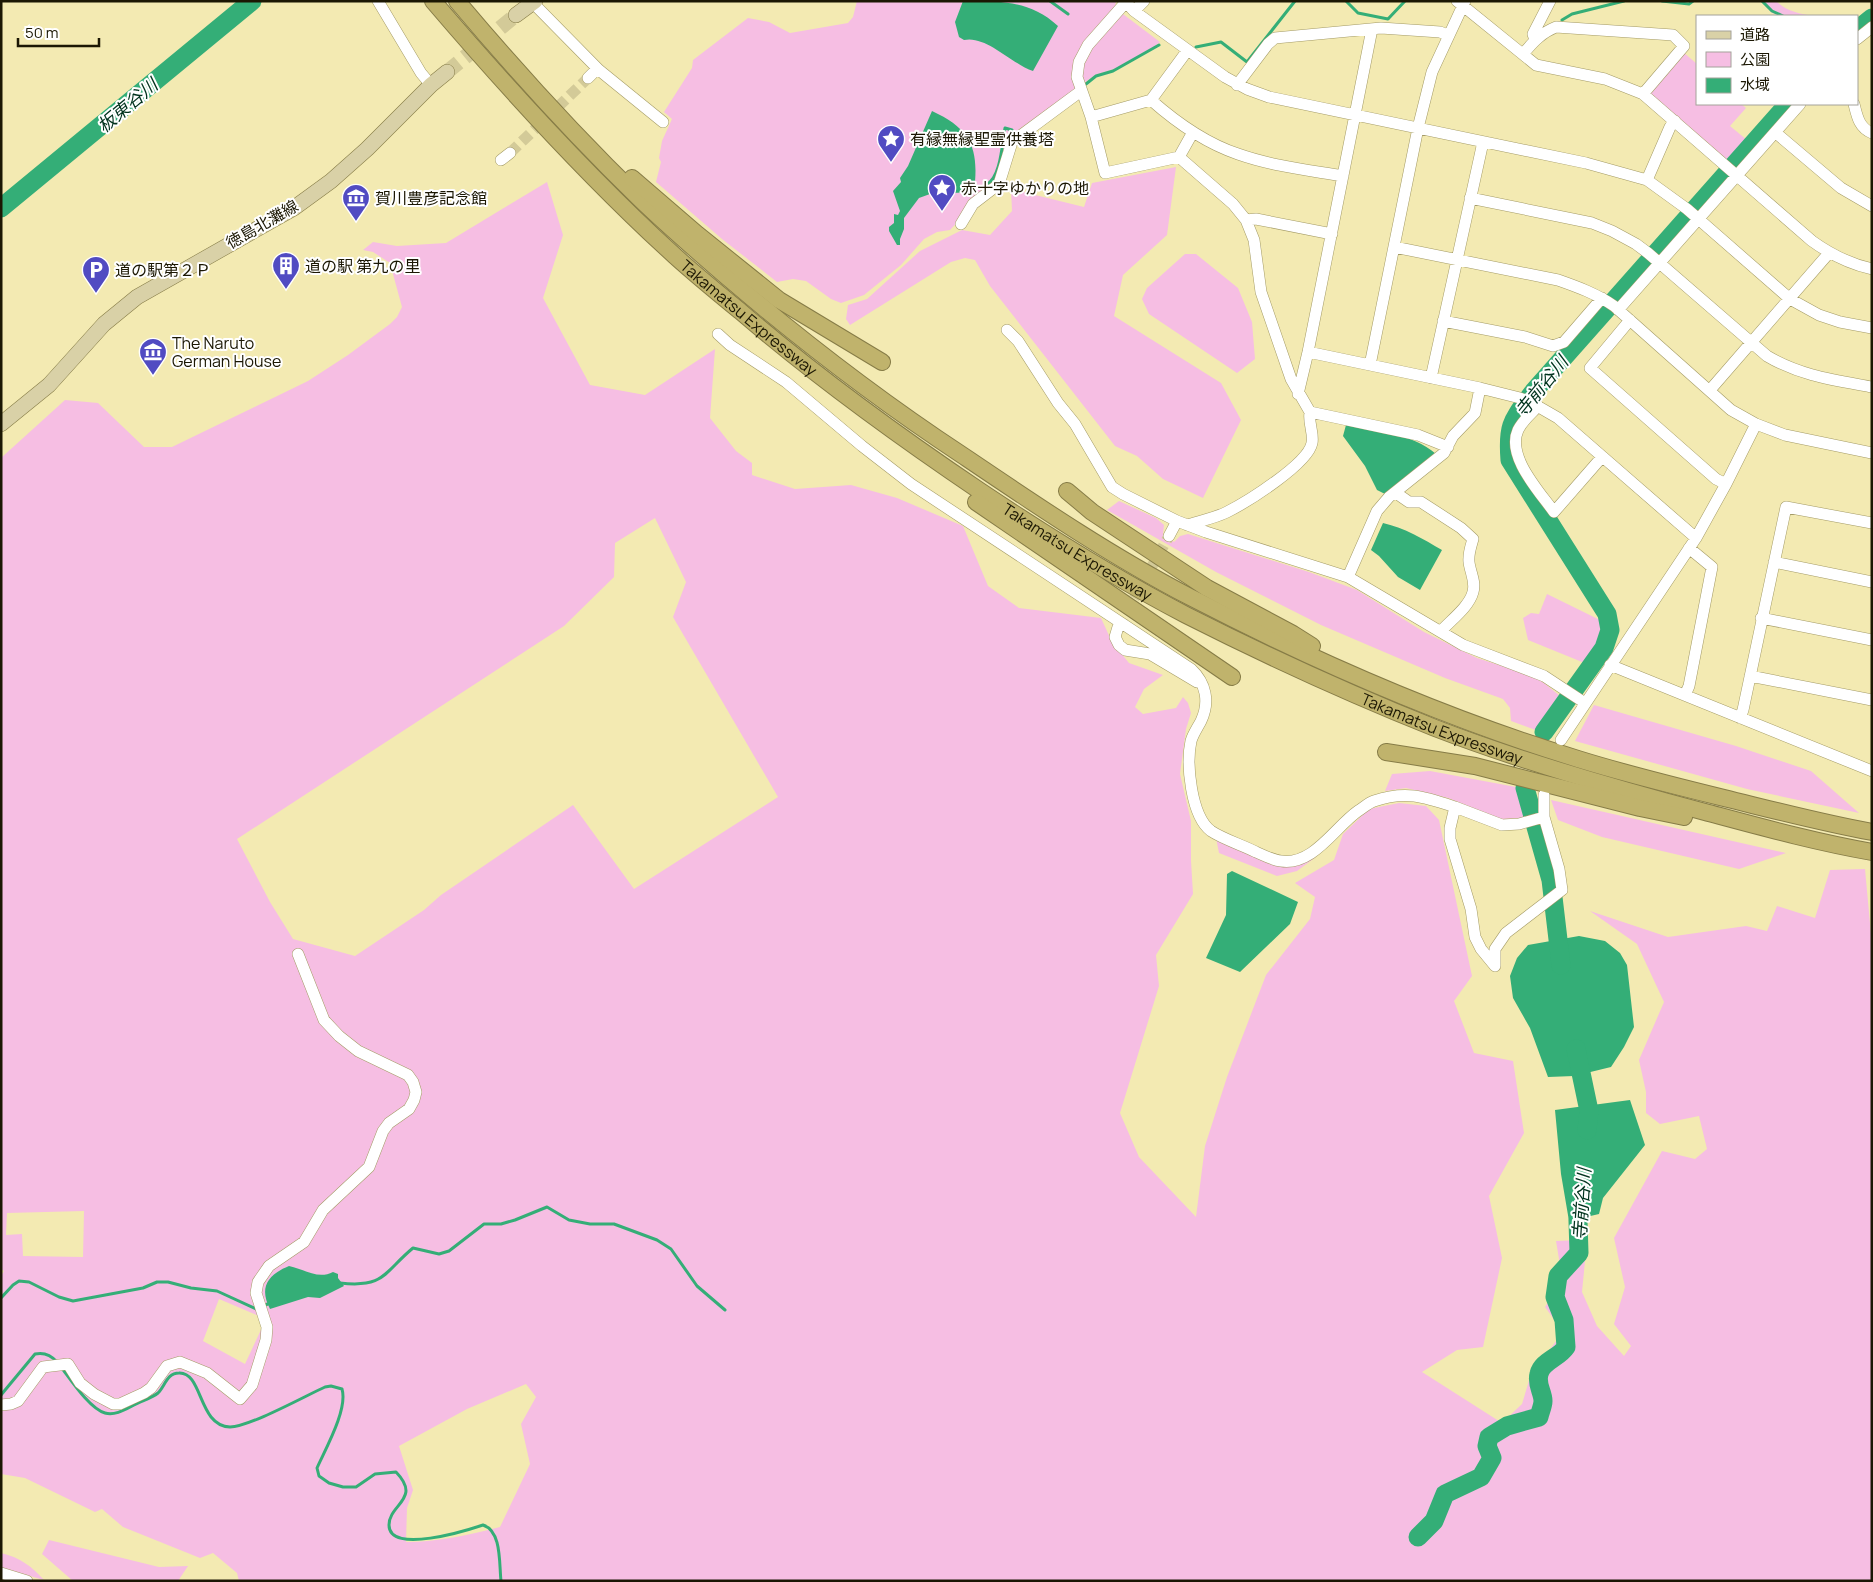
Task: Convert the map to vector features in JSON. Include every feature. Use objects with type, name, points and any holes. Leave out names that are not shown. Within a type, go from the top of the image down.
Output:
[{"type":"highway","name":"Takamatsu Expressway","points":[[433,1],[533,115],[676,258],[773,340],[853,403],[913,446],[1015,514],[1093,562],[1166,604],[1287,664],[1437,728],[1570,774],[1643,796],[1826,844],[1872,852]]},
{"type":"highway","name":"Takamatsu Expressway","points":[[457,1],[546,103],[641,200],[690,246],[783,325],[923,430],[1103,547],[1189,596],[1368,680],[1508,736],[1577,759],[1647,779],[1827,824],[1872,832]]},
{"type":"highway","points":[[546,103],[697,234],[779,300],[882,362]]},
{"type":"highway","points":[[913,446],[961,491],[1232,677]]},
{"type":"highway","points":[[1067,491],[1092,512],[1207,588],[1293,634],[1368,680]]},
{"type":"highway","points":[[1386,752],[1475,766],[1640,808],[1826,844]]},
{"type":"main road","points":[[516,15],[533,2]]},
{"type":"main road","name":"徳島北灘線","points":[[1,424],[49,385],[104,324],[137,297],[294,208],[331,181],[367,149],[431,84],[447,72]]},
{"type":"street","points":[[378,1],[421,73],[431,84]]},
{"type":"street","points":[[1134,12],[1144,1]]},
{"type":"street","points":[[1535,40],[1533,34],[1550,1]]},
{"type":"street","points":[[533,2],[597,69],[663,122]]},
{"type":"street","points":[[1193,132],[1179,157],[1105,173],[1091,116],[1077,77],[1079,62],[1088,45],[1126,2],[1134,12],[1237,85],[1269,97],[1586,163],[1647,180],[1693,214],[1790,299],[1819,315],[1840,322],[1872,328]]},
{"type":"street","points":[[1370,364],[1418,128],[1432,72],[1461,3],[1536,65],[1605,79],[1643,94],[1812,242],[1829,253],[1859,266],[1872,269]]},
{"type":"street","points":[[1523,54],[1535,40],[1546,31],[1556,27],[1673,35],[1684,46],[1643,94]]},
{"type":"street","points":[[1858,38],[1872,27]]},
{"type":"street","points":[[1237,85],[1268,44],[1275,38],[1381,28],[1440,32],[1448,35]]},
{"type":"street","points":[[1298,394],[1332,234],[1372,29]]},
{"type":"street","points":[[1091,116],[1151,100],[1187,51]]},
{"type":"street","points":[[588,78],[597,69]]},
{"type":"street","points":[[961,224],[973,204],[999,184],[1012,142],[1081,91]]},
{"type":"street","points":[[1151,100],[1172,118],[1193,132],[1212,143],[1238,154],[1274,164],[1343,176]]},
{"type":"street","points":[[1443,321],[1526,337],[1553,346],[1564,342],[1610,304],[1732,171],[1776,132],[1799,105]]},
{"type":"street","points":[[1854,105],[1860,124],[1867,132],[1872,134]]},
{"type":"street","points":[[1647,180],[1670,127],[1675,121]]},
{"type":"street","points":[[1776,132],[1841,188],[1872,206]]},
{"type":"street","points":[[1431,378],[1483,142]]},
{"type":"street","points":[[1169,536],[1182,523],[1226,512],[1288,473],[1301,461],[1312,443],[1310,412],[1291,379],[1261,292],[1254,240],[1246,220],[1233,204],[1179,157]]},
{"type":"street","points":[[1470,198],[1592,223],[1612,230],[1636,244],[1654,258],[1751,342],[1784,366],[1799,372],[1872,387]]},
{"type":"street","points":[[1246,220],[1256,219],[1332,234]]},
{"type":"street","points":[[1394,247],[1558,280],[1580,287],[1610,304],[1630,320],[1731,410],[1756,424],[1785,436],[1872,454]]},
{"type":"street","points":[[1710,390],[1829,253]]},
{"type":"street","points":[[1630,320],[1590,368],[1716,479],[1726,484]]},
{"type":"street","points":[[1008,330],[1018,341],[1058,403],[1075,424],[1112,487],[1182,523],[1232,542],[1348,577],[1463,645],[1544,676],[1576,697]]},
{"type":"street","points":[[718,334],[730,345],[786,382],[862,446],[911,484],[1199,676],[1207,699],[1203,718],[1191,741],[1190,773],[1194,804],[1201,820],[1211,830],[1265,856],[1282,861],[1296,860],[1311,854],[1322,846],[1346,820],[1372,802],[1394,796],[1422,796],[1502,825],[1519,824],[1538,819]]},
{"type":"street","points":[[1308,352],[1480,388],[1520,398],[1535,405],[1558,418],[1696,538]]},
{"type":"street","points":[[1348,577],[1377,511],[1389,497],[1444,453],[1453,436],[1476,413],[1480,388]]},
{"type":"street","points":[[1535,405],[1519,429],[1516,439],[1516,451],[1520,462],[1554,512],[1602,456]]},
{"type":"street","points":[[1310,412],[1418,435],[1448,446]]},
{"type":"street","points":[[1561,740],[1576,697],[1610,665],[1696,538],[1756,424]]},
{"type":"street","points":[[1396,493],[1409,502],[1421,502],[1473,538],[1469,555],[1469,564],[1474,579],[1473,592],[1467,603],[1441,631]]},
{"type":"street","points":[[1740,718],[1786,507],[1872,523]]},
{"type":"street","points":[[1685,695],[1689,686],[1712,567],[1688,548]]},
{"type":"street","points":[[1774,562],[1872,582]]},
{"type":"street","points":[[1762,618],[1872,640]]},
{"type":"street","points":[[1118,627],[1115,637],[1119,645],[1125,650],[1150,654],[1203,685]]},
{"type":"street","points":[[1610,665],[1872,771]]},
{"type":"street","points":[[1750,676],[1872,700]]},
{"type":"street","points":[[1455,807],[1450,828],[1450,839],[1471,909],[1475,937],[1482,950],[1495,966],[1495,949],[1506,933],[1562,890],[1559,870],[1538,819],[1544,796]]},
{"type":"street","points":[[1,1405],[18,1401],[43,1367],[68,1364],[80,1383],[94,1394],[113,1404],[120,1404],[144,1393],[151,1388],[167,1366],[180,1362],[208,1373],[240,1399],[252,1385],[266,1340],[267,1327],[256,1293],[258,1282],[270,1266],[304,1242],[323,1210],[369,1167],[383,1131],[389,1123],[409,1110],[416,1092],[413,1082],[408,1075],[358,1051],[339,1036],[324,1020],[298,954]]},
{"type":"street","points":[[1,1573],[27,1581]]},
{"type":"green space","points":[[857,1],[1116,1],[1115,8],[1160,42],[1117,68],[1095,75],[1010,136],[1007,139],[996,181],[950,230],[937,232],[924,239],[901,265],[864,295],[841,303],[831,299],[806,281],[793,279],[777,282],[722,239],[656,182],[661,162],[659,158],[662,141],[672,119],[664,112],[692,68],[693,60],[748,18],[769,22],[790,33],[848,23],[853,17]]},
{"type":"green space","points":[[1761,1],[1776,1],[1793,12],[1808,15],[1779,15],[1772,13]]},
{"type":"green space","points":[[1683,52],[1696,63],[1696,105],[1742,105],[1746,108],[1730,126],[1747,140],[1728,162],[1649,94]]},
{"type":"green space","points":[[1176,167],[1167,235],[1123,275],[1114,316],[1221,383],[1241,420],[1203,498],[1163,479],[1137,456],[1115,446],[990,286],[975,260],[965,258],[951,262],[850,325],[846,319],[848,305],[867,299],[920,251],[962,230],[990,235],[1012,211],[1011,189],[1084,207],[1092,183]]},
{"type":"green space","points":[[547,182],[563,235],[543,298],[590,385],[645,395],[715,349],[710,418],[736,451],[752,463],[752,475],[795,489],[851,485],[897,498],[963,526],[988,586],[1019,608],[1101,618],[1112,642],[1129,663],[1163,675],[1144,689],[1135,707],[1143,714],[1176,708],[1183,697],[1188,703],[1191,713],[1186,729],[1180,774],[1191,821],[1193,894],[1156,955],[1159,986],[1120,1113],[1139,1157],[1196,1217],[1205,1146],[1227,1077],[1266,975],[1310,919],[1315,897],[1295,883],[1334,860],[1343,834],[1369,809],[1399,803],[1426,806],[1439,820],[1472,976],[1454,1001],[1474,1053],[1513,1061],[1524,1133],[1489,1196],[1502,1258],[1483,1347],[1457,1350],[1422,1372],[1502,1423],[1522,1404],[1531,1374],[1563,1332],[1545,1307],[1559,1286],[1561,1271],[1556,1241],[1581,1240],[1586,1251],[1582,1292],[1597,1326],[1624,1356],[1631,1346],[1614,1324],[1625,1287],[1614,1238],[1662,1151],[1695,1159],[1707,1149],[1699,1116],[1660,1124],[1646,1113],[1646,1092],[1639,1060],[1664,1002],[1637,944],[1590,911],[1668,937],[1746,926],[1767,931],[1777,906],[1815,918],[1830,870],[1865,869],[1872,945],[1872,1581],[239,1581],[237,1573],[213,1553],[200,1558],[123,1527],[102,1509],[95,1512],[25,1478],[1,1474],[1,1276],[4,1271],[1,1269],[1,458],[65,400],[98,403],[144,447],[172,447],[308,381],[348,355],[397,317],[402,307],[390,263],[373,252],[363,250],[373,242],[397,246],[446,243]],"holes":[[[655,518],[686,582],[673,617],[778,797],[634,889],[573,805],[355,956],[293,939],[270,902],[237,839],[564,626],[614,577],[615,543]],[[84,1211],[83,1257],[23,1256],[22,1234],[6,1235],[7,1213]],[[219,1299],[266,1319],[245,1364],[203,1341]],[[526,1384],[536,1397],[521,1424],[530,1464],[500,1527],[442,1539],[406,1542],[407,1508],[413,1490],[399,1446],[467,1409]]]},
{"type":"green space","points":[[1185,254],[1196,254],[1238,288],[1252,322],[1255,359],[1237,373],[1149,314],[1142,299],[1147,288]]},
{"type":"green space","points":[[1119,501],[1156,518],[1164,525],[1163,534],[1174,542],[1180,536],[1188,534],[1309,572],[1357,590],[1424,632],[1477,658],[1530,675],[1560,696],[1541,732],[1511,721],[1510,708],[1503,699],[1445,678],[1321,625],[1216,572],[1107,510]]},
{"type":"green space","points":[[1547,594],[1604,622],[1605,634],[1587,664],[1528,640],[1523,618],[1531,613],[1539,614]]},
{"type":"green space","points":[[1594,705],[1736,746],[1811,771],[1859,813],[1747,789],[1575,741]]},
{"type":"green space","points":[[1430,771],[1516,787],[1524,818],[1501,819],[1448,798],[1406,788],[1385,791],[1392,774]]},
{"type":"green space","points":[[1551,800],[1786,853],[1739,869],[1602,837],[1558,820]]},
{"type":"green space","points":[[1216,838],[1296,865],[1316,857],[1297,871],[1277,876],[1219,853]]},
{"type":"green space","points":[[49,1540],[159,1567],[188,1566],[178,1581],[73,1581],[42,1554]]},
{"type":"green space","points":[[1,1553],[25,1563],[44,1580],[1,1568]]},
{"type":"water","points":[[963,1],[989,1],[1014,4],[1036,11],[1058,26],[1033,71],[990,46],[959,37],[955,22]]},
{"type":"water","points":[[932,111],[957,126],[970,143],[974,153],[975,164],[974,192],[930,194],[919,198],[904,218],[904,229],[900,245],[897,245],[889,231],[889,227],[894,223],[894,214],[898,215],[900,211],[893,191],[901,182],[900,178],[908,166]]},
{"type":"water","points":[[1346,425],[1405,437],[1416,441],[1436,454],[1385,494],[1377,490],[1365,466],[1343,436]]},
{"type":"water","points":[[1383,523],[1406,531],[1442,550],[1420,590],[1398,577],[1371,550]]},
{"type":"water","points":[[1232,871],[1298,902],[1290,924],[1240,972],[1206,958],[1226,915],[1227,874]]},
{"type":"water","points":[[1579,936],[1605,941],[1620,953],[1627,965],[1634,1027],[1611,1067],[1574,1076],[1548,1077],[1530,1028],[1513,998],[1510,976],[1517,958],[1528,945]]},
{"type":"water","points":[[1630,1100],[1645,1145],[1603,1198],[1599,1214],[1569,1221],[1561,1174],[1555,1110]]},
{"type":"water","points":[[289,1266],[322,1275],[333,1272],[338,1274],[338,1278],[344,1286],[320,1298],[308,1297],[270,1309],[265,1295],[267,1283],[275,1274]]},
{"type":"waterway","name":"板東谷川","points":[[1,208],[252,1]]},
{"type":"waterway","points":[[1050,1],[1068,14]]},
{"type":"waterway","points":[[1196,47],[1221,42],[1247,62],[1295,1]]},
{"type":"waterway","points":[[1346,1],[1358,13],[1388,19],[1405,1]]},
{"type":"waterway","points":[[1562,20],[1572,14],[1624,1]]},
{"type":"waterway","points":[[1662,1],[1689,4],[1693,1]]},
{"type":"waterway","points":[[1762,1],[1772,11],[1781,15]]},
{"type":"waterway","name":"寺前谷川","points":[[1858,29],[1872,18]]},
{"type":"waterway","points":[[1086,84],[1096,76],[1113,71],[1159,45]]},
{"type":"waterway","name":"寺前谷川","points":[[1544,732],[1604,648],[1610,630],[1607,614],[1510,460],[1509,448],[1513,422],[1534,391],[1787,105]]},
{"type":"waterway","points":[[986,185],[991,181],[998,168],[1005,128],[1012,130]]},
{"type":"waterway","name":"寺前谷川","points":[[1525,788],[1551,880],[1561,965]]},
{"type":"waterway","name":"寺前谷川","points":[[1576,1049],[1589,1111],[1587,1130]]},
{"type":"waterway","name":"寺前谷川","points":[[1418,1537],[1434,1521],[1445,1494],[1481,1477],[1492,1458],[1487,1446],[1489,1437],[1507,1426],[1539,1417],[1543,1405],[1538,1382],[1539,1374],[1544,1366],[1566,1347],[1564,1320],[1555,1297],[1558,1276],[1579,1253],[1578,1221],[1581,1195]]},
{"type":"waterway","points":[[340,1283],[355,1284],[375,1281],[389,1271],[413,1248],[439,1254],[449,1251],[484,1224],[501,1224],[547,1207],[569,1220],[590,1224],[614,1224],[657,1240],[671,1249],[697,1286],[725,1310]]},
{"type":"waterway","points":[[1,1298],[19,1281],[29,1282],[59,1297],[73,1301],[143,1288],[157,1282],[168,1282],[191,1288],[217,1291],[256,1309],[270,1303]]},
{"type":"waterway","points":[[1,1395],[35,1354],[47,1355],[57,1362]]},
{"type":"waterway","points":[[61,1367],[93,1406],[109,1414],[120,1412],[156,1395],[172,1375],[179,1373],[187,1375],[193,1381],[212,1418],[220,1424],[230,1427],[239,1426],[263,1417],[325,1387],[331,1386],[342,1389],[342,1407],[317,1468],[319,1476],[329,1483],[343,1487],[356,1487],[375,1474],[396,1472],[406,1489],[402,1501],[390,1518],[389,1525],[392,1534],[415,1540],[447,1535],[483,1525],[489,1528],[497,1541],[501,1581]]},
{"type":"tunnel","points":[[447,72],[516,15]]},
{"type":"tunnel","points":[[510,153],[588,78]]},
{"type":"tunnel","points":[[1118,627],[1169,536]]},
{"type":"place","name":"有縁無縁聖霊供養塔","points":[[891,163]]},
{"type":"place","name":"赤十字ゆかりの地","points":[[942,212]]},
{"type":"place","name":"賀川豊彦記念館","points":[[356,222]]},
{"type":"place","name":"道の駅 第九の里","points":[[286,290]]},
{"type":"place","name":"道の駅第２Ｐ","points":[[96,294]]},
{"type":"place","name":"The Naruto German House","points":[[153,376]]}]
